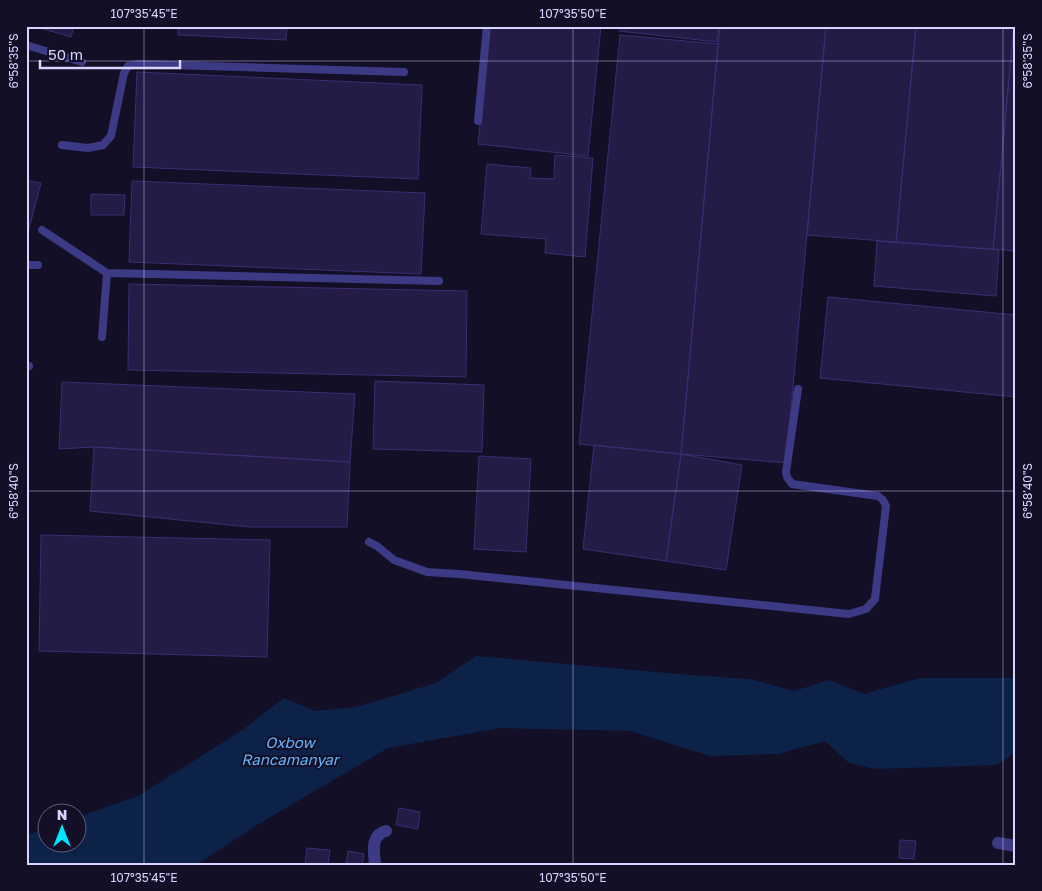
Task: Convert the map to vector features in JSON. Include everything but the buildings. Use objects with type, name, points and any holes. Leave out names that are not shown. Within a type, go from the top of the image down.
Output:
[{"type":"street","points":[[375,865],[373,845],[378,835],[386,831]]},
{"type":"street","points":[[998,843],[1016,846]]},
{"type":"lane","points":[[478,121],[487,26]]},
{"type":"lane","points":[[26,45],[82,62]]},
{"type":"lane","points":[[62,145],[88,148],[103,145],[111,136],[124,73],[128,66],[139,64],[404,72]]},
{"type":"lane","points":[[42,230],[107,273],[439,281]]},
{"type":"lane","points":[[26,264],[38,265]]},
{"type":"lane","points":[[102,337],[107,273]]},
{"type":"lane","points":[[369,542],[394,560],[427,572],[848,614],[866,609],[874,599],[886,506],[878,496],[792,484],[786,472],[798,389]]},
{"type":"water","name":"Oxbow Rancamanyar","points":[[476,656],[750,679],[794,691],[829,680],[864,694],[919,678],[1016,678],[1016,752],[997,765],[876,769],[849,763],[825,741],[778,754],[710,756],[630,731],[501,728],[388,748],[257,825],[196,865],[26,865],[26,833],[30,834],[38,831],[38,854],[88,854],[88,814],[138,796],[241,731],[284,698],[315,711],[356,707],[436,683]]}]
